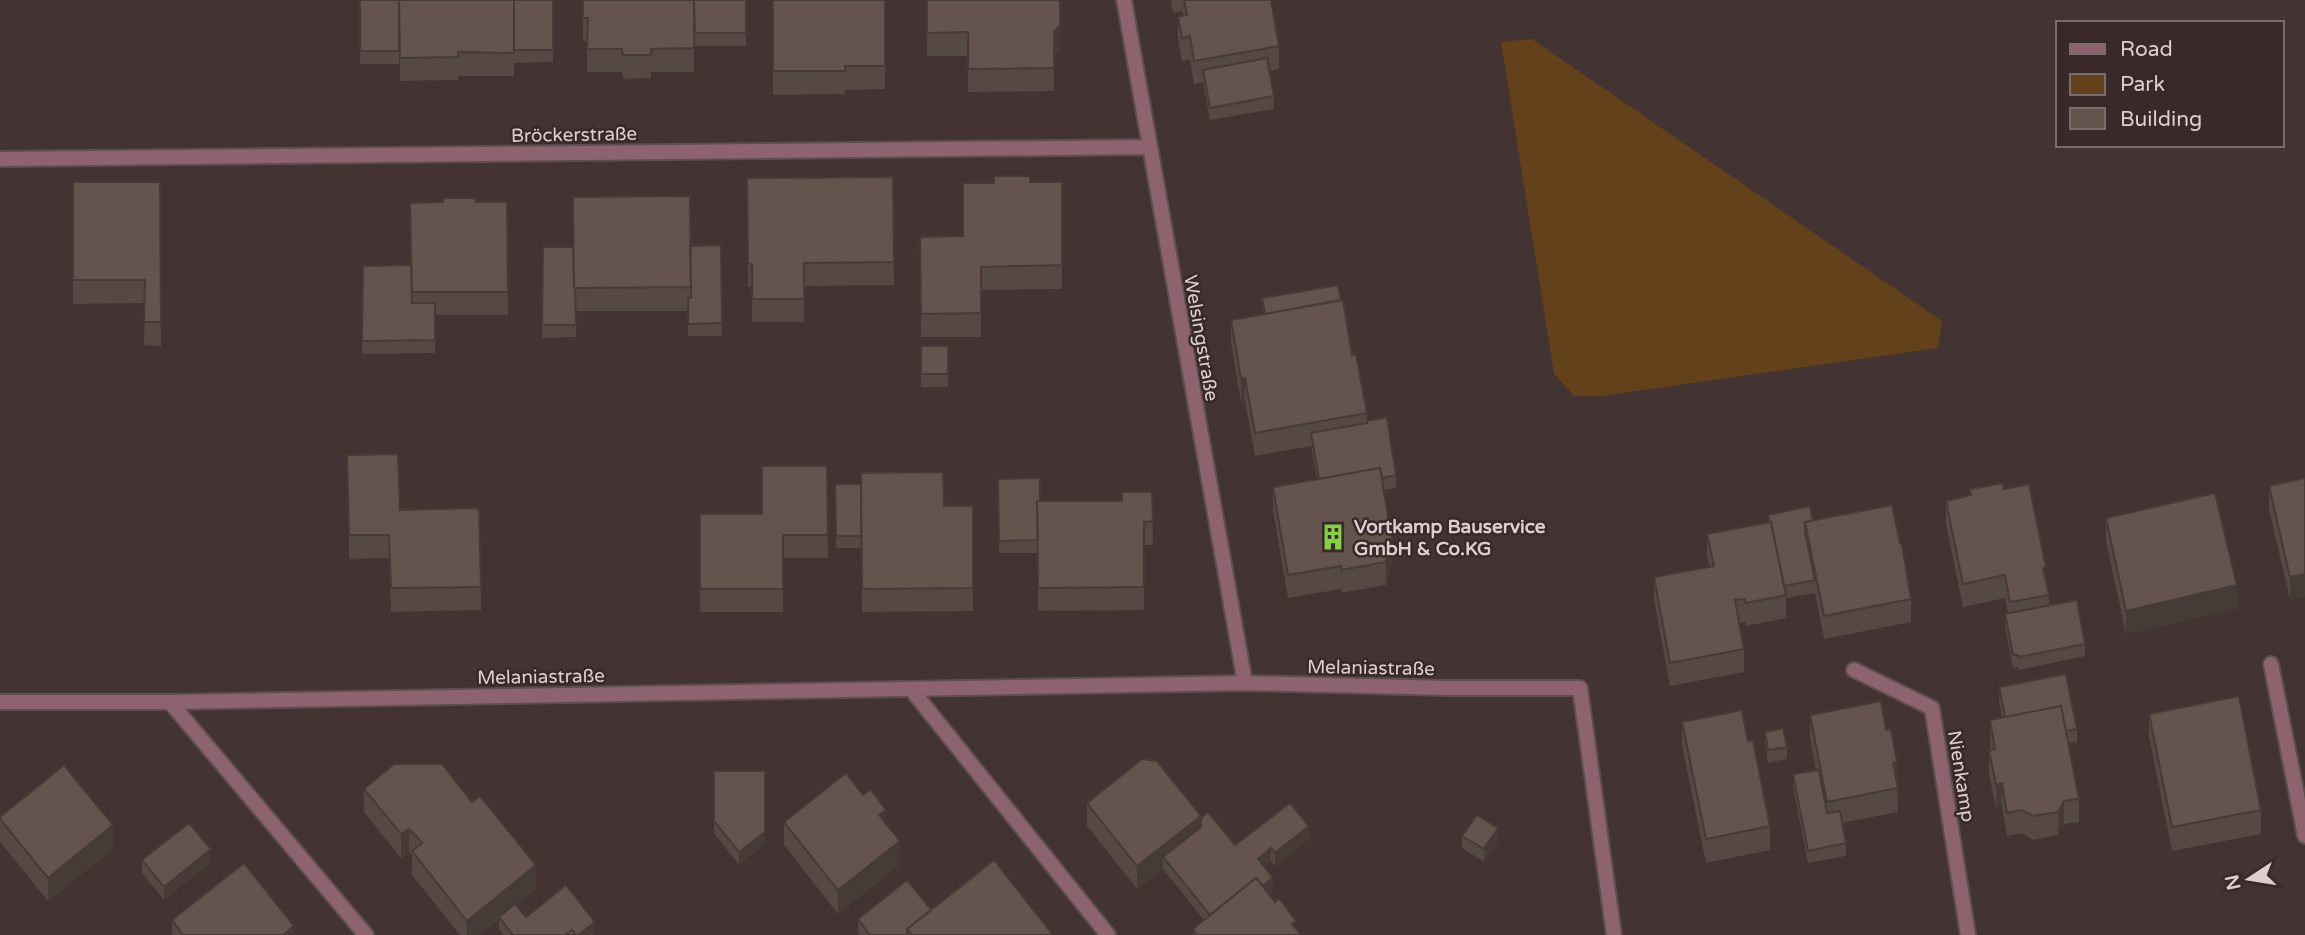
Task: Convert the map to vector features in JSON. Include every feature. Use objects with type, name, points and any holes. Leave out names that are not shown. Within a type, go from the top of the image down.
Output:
[{"type":"street","name":"Welsingstraße","points":[[1124,0],[1245,683]]},
{"type":"street","name":"Bröckerstraße","points":[[0,159],[1148,147]]},
{"type":"street","points":[[2271,664],[2305,836]]},
{"type":"street","name":"Nienkamp","points":[[1854,670],[1931,708],[1968,935]]},
{"type":"street","name":"Melaniastraße","points":[[0,702],[170,702],[1245,683],[1580,688],[1614,935]]},
{"type":"street","points":[[912,689],[1108,935]]},
{"type":"street","points":[[170,702],[366,935]]},
{"type":"green space","points":[[1532,39],[1942,321],[1938,348],[1601,396],[1574,396],[1554,374],[1501,42]]},
{"type":"building","points":[[360,0],[399,0],[399,51],[360,51]]},
{"type":"building","points":[[399,0],[514,0],[514,53],[458,52],[458,57],[400,58]]},
{"type":"building","points":[[514,0],[553,0],[553,50],[514,50]]},
{"type":"building","points":[[583,0],[694,0],[694,48],[651,49],[651,55],[623,55],[622,49],[587,49],[588,18],[583,18]]},
{"type":"building","points":[[694,0],[746,0],[746,33],[695,33]]},
{"type":"building","points":[[773,0],[885,0],[885,66],[845,66],[845,71],[773,71]]},
{"type":"building","points":[[927,0],[1058,0],[1060,25],[1054,32],[1054,68],[968,69],[968,32],[927,33]]},
{"type":"building","points":[[1184,0],[1271,0],[1279,46],[1194,61],[1190,36],[1182,38],[1178,17],[1187,15]]},
{"type":"building","points":[[1267,58],[1274,96],[1210,108],[1203,70]]},
{"type":"building","points":[[994,176],[1030,176],[1030,182],[1062,182],[1062,265],[981,267],[981,313],[921,314],[920,237],[963,236],[963,183],[994,183]]},
{"type":"building","points":[[893,177],[894,262],[804,263],[804,299],[752,299],[752,264],[748,264],[747,178]]},
{"type":"building","points":[[73,182],[160,182],[161,322],[144,322],[145,280],[73,280]]},
{"type":"building","points":[[690,196],[691,287],[574,288],[573,197]]},
{"type":"building","points":[[443,198],[507,202],[508,292],[412,292],[410,203],[443,202]]},
{"type":"building","points":[[721,245],[722,323],[688,324],[688,298],[691,298],[690,246]]},
{"type":"building","points":[[543,247],[573,247],[576,325],[542,325]]},
{"type":"building","points":[[411,265],[412,303],[435,303],[435,340],[362,341],[363,266]]},
{"type":"building","points":[[1338,285],[1341,300],[1265,314],[1262,298]]},
{"type":"building","points":[[1343,300],[1352,355],[1356,354],[1367,413],[1255,433],[1245,378],[1241,379],[1231,320]]},
{"type":"building","points":[[921,346],[948,346],[948,374],[921,374]]},
{"type":"building","points":[[1387,417],[1396,475],[1382,478],[1380,468],[1319,479],[1311,433]]},
{"type":"building","points":[[398,454],[400,510],[479,508],[481,587],[391,588],[389,535],[349,535],[347,455]]},
{"type":"building","points":[[762,466],[827,466],[828,535],[783,535],[783,589],[700,589],[700,514],[762,514]]},
{"type":"building","name":"Vortkamp Bauservice GmbH & Co.KG","points":[[1380,468],[1392,539],[1386,562],[1288,575],[1273,487]]},
{"type":"building","points":[[943,472],[944,506],[973,506],[973,588],[862,589],[861,473]]},
{"type":"building","points":[[1040,478],[1040,501],[1037,501],[1038,540],[999,541],[998,479]]},
{"type":"building","points":[[2305,478],[2305,574],[2290,577],[2269,486]]},
{"type":"building","points":[[2003,483],[2004,489],[2029,484],[2049,595],[2010,602],[2005,575],[1963,584],[1946,501],[1971,495],[1970,489]]},
{"type":"building","points":[[835,484],[861,484],[861,536],[836,536]]},
{"type":"building","points":[[1122,492],[1152,492],[1153,521],[1144,522],[1144,587],[1038,588],[1037,501],[1122,501]]},
{"type":"building","points":[[2215,493],[2237,585],[2126,611],[2106,518]]},
{"type":"building","points":[[1892,505],[1911,599],[1824,616],[1805,522]]},
{"type":"building","points":[[1810,506],[1813,521],[1805,522],[1805,533],[1815,580],[1784,586],[1768,515]]},
{"type":"building","points":[[1771,522],[1786,595],[1746,603],[1745,599],[1735,600],[1744,649],[1670,663],[1654,577],[1714,566],[1707,534]]},
{"type":"building","points":[[2077,600],[2085,644],[2019,657],[2013,655],[2005,614]]},
{"type":"building","points":[[2066,674],[2077,729],[2066,731],[2061,706],[2005,717],[1999,687]]},
{"type":"building","points":[[2239,696],[2261,810],[2172,827],[2149,714]]},
{"type":"building","points":[[1881,701],[1886,730],[1891,729],[1898,788],[1827,802],[1810,715]]},
{"type":"building","points":[[2061,706],[2079,799],[2064,801],[2058,812],[2033,816],[2022,810],[2007,813],[2002,783],[1996,785],[1989,751],[1995,749],[1990,720]]},
{"type":"building","points":[[1742,710],[1748,741],[1753,740],[1770,826],[1706,839],[1682,722]]},
{"type":"building","points":[[1783,728],[1787,747],[1768,750],[1765,732]]},
{"type":"building","points":[[1142,759],[1157,761],[1201,816],[1137,866],[1087,803]]},
{"type":"building","points":[[394,764],[442,764],[472,802],[480,796],[536,865],[467,921],[412,851],[422,843],[419,839],[409,829],[401,834],[364,789]]},
{"type":"building","points":[[64,765],[113,825],[48,878],[0,817]]},
{"type":"building","points":[[1819,770],[1827,813],[1840,811],[1846,843],[1808,851],[1793,774]]},
{"type":"building","points":[[714,771],[765,771],[765,832],[739,852],[714,821]]},
{"type":"building","points":[[846,773],[863,795],[870,789],[886,810],[879,815],[900,841],[838,890],[784,822]]},
{"type":"building","points":[[1290,803],[1309,826],[1275,853],[1271,848],[1258,859],[1273,878],[1263,886],[1256,878],[1210,915],[1163,857],[1201,827],[1201,818],[1208,812],[1235,845]]},
{"type":"building","points":[[1477,815],[1498,828],[1484,849],[1462,836]]},
{"type":"building","points":[[189,823],[211,849],[164,887],[142,860]]},
{"type":"building","points":[[994,860],[1053,935],[912,935],[907,929]]},
{"type":"building","points":[[244,863],[294,926],[283,935],[183,935],[172,920]]},
{"type":"building","points":[[1256,878],[1275,902],[1279,898],[1296,921],[1292,924],[1301,935],[1197,935],[1193,929]]},
{"type":"building","points":[[907,880],[931,910],[907,929],[907,935],[870,935],[858,919]]},
{"type":"building","points":[[566,885],[595,922],[578,935],[572,930],[565,935],[510,935],[512,934],[499,917],[515,904],[526,917]]},
{"type":"place","name":"Vortkamp Bauservice GmbH & Co.KG","points":[[1333,537]]}]
